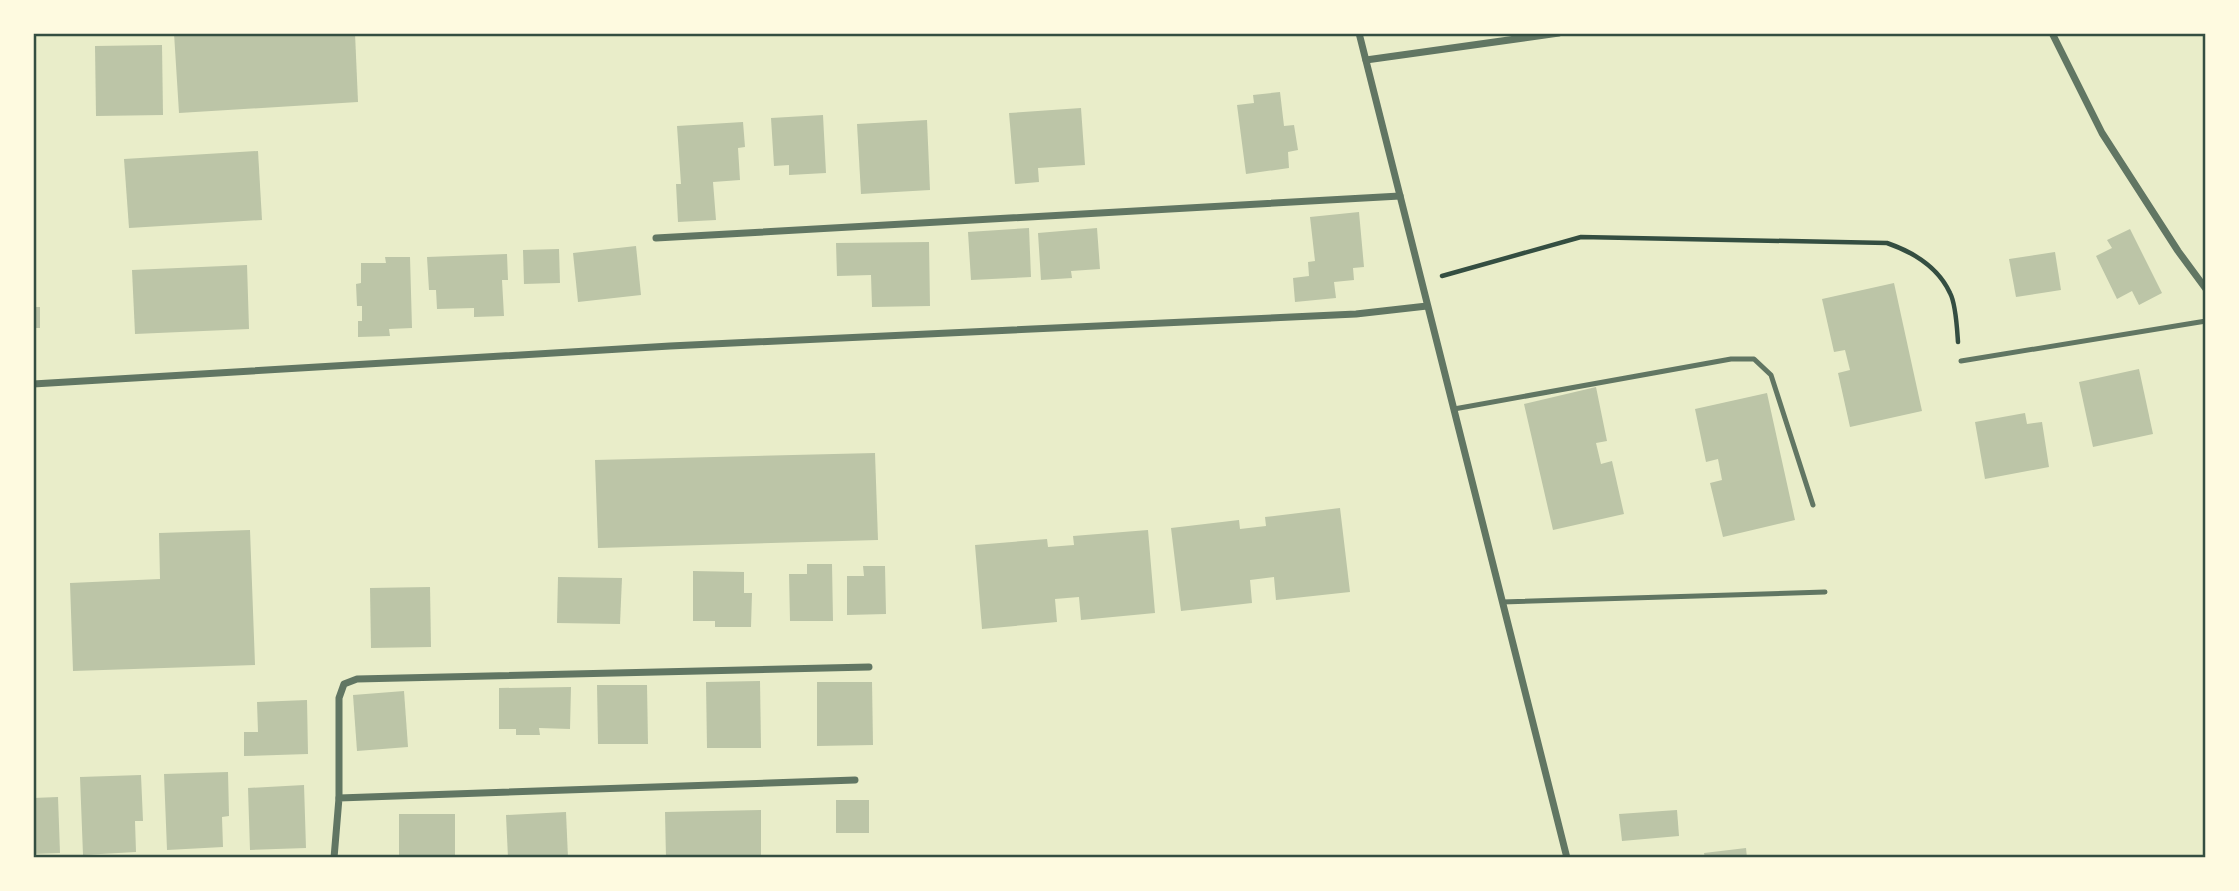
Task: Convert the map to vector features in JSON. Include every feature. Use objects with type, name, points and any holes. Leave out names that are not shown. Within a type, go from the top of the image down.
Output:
[{"type":"street","points":[[1359,33],[1567,858]]},
{"type":"street","points":[[1366,60],[1559,33]]},
{"type":"street","points":[[2052,33],[2102,133],[2178,251],[2206,289]]},
{"type":"street","points":[[656,238],[1399,196]]},
{"type":"street","points":[[33,383],[670,346],[1356,314],[1427,306]]},
{"type":"street","points":[[334,858],[340,798],[339,698],[344,684],[357,679],[869,667]]},
{"type":"street","points":[[340,798],[855,779]]},
{"type":"lane","points":[[1961,361],[2206,321]]},
{"type":"lane","points":[[1454,409],[1731,359],[1754,359],[1771,375],[1813,505]]},
{"type":"lane","points":[[1502,602],[1825,592]]},
{"type":"path","points":[[1421,282],[1581,237],[1887,243],[1920,258],[1951,294],[1961,361]]},
{"type":"building","points":[[174,33],[355,33],[358,102],[179,113]]},
{"type":"building","points":[[162,45],[163,115],[96,116],[95,46]]},
{"type":"building","points":[[1280,92],[1284,126],[1294,125],[1298,150],[1288,152],[1289,168],[1246,174],[1237,105],[1254,103],[1253,95]]},
{"type":"building","points":[[1081,108],[1085,165],[1038,168],[1039,182],[1015,184],[1009,113]]},
{"type":"building","points":[[823,115],[826,173],[789,175],[789,165],[774,166],[771,118]]},
{"type":"building","points":[[927,120],[930,190],[861,194],[857,124]]},
{"type":"building","points":[[743,122],[745,147],[738,148],[740,180],[713,182],[716,220],[678,222],[676,184],[681,184],[677,126]]},
{"type":"building","points":[[258,151],[262,220],[129,228],[124,159]]},
{"type":"building","points":[[1359,212],[1364,267],[1353,268],[1354,280],[1334,282],[1336,298],[1295,302],[1293,278],[1309,276],[1308,262],[1315,261],[1310,217]]},
{"type":"building","points":[[1029,228],[1031,277],[971,280],[968,232]]},
{"type":"building","points":[[1097,228],[1100,269],[1071,271],[1072,278],[1041,280],[1038,233]]},
{"type":"building","points":[[2130,229],[2162,293],[2139,305],[2132,291],[2117,299],[2096,256],[2112,248],[2107,240]]},
{"type":"building","points":[[929,242],[930,306],[872,307],[871,275],[837,276],[836,243]]},
{"type":"building","points":[[636,246],[641,295],[578,302],[573,253]]},
{"type":"building","points":[[559,249],[560,283],[524,284],[523,250]]},
{"type":"building","points":[[2055,252],[2061,290],[2016,297],[2009,259]]},
{"type":"building","points":[[507,254],[508,280],[502,280],[504,316],[474,317],[474,308],[437,309],[436,290],[429,290],[427,257]]},
{"type":"building","points":[[385,257],[410,257],[412,328],[389,329],[390,336],[358,337],[362,306],[357,306],[356,284],[361,283],[361,263],[386,263]]},
{"type":"building","points":[[247,265],[249,329],[135,334],[132,270]]},
{"type":"building","points":[[1894,283],[1922,411],[1850,427],[1838,373],[1850,370],[1845,350],[1834,352],[1822,299]]},
{"type":"building","points":[[33,307],[40,307],[40,328],[33,328]]},
{"type":"building","points":[[2139,369],[2153,434],[2093,447],[2079,382]]},
{"type":"building","points":[[1596,387],[1607,441],[1596,443],[1601,464],[1612,461],[1624,514],[1553,530],[1524,404]]},
{"type":"building","points":[[1767,393],[1795,520],[1723,537],[1710,483],[1722,480],[1718,459],[1706,462],[1695,409]]},
{"type":"building","points":[[2025,413],[2027,424],[2042,422],[2049,467],[1985,479],[1975,422]]},
{"type":"building","points":[[875,453],[878,540],[598,548],[595,460]]},
{"type":"building","points":[[1340,508],[1350,592],[1276,600],[1274,577],[1250,580],[1252,603],[1181,611],[1171,528],[1239,520],[1240,529],[1266,526],[1265,517]]},
{"type":"building","points":[[250,530],[255,665],[73,671],[70,583],[160,579],[159,533]]},
{"type":"building","points":[[1148,530],[1155,613],[1081,620],[1079,597],[1055,599],[1057,622],[982,629],[975,545],[1047,539],[1048,547],[1074,545],[1073,536]]},
{"type":"building","points":[[807,564],[832,564],[833,621],[790,621],[789,574],[807,574]]},
{"type":"building","points":[[863,566],[885,566],[886,614],[847,615],[847,576],[864,576]]},
{"type":"building","points":[[693,571],[744,572],[744,593],[752,593],[751,627],[715,627],[715,621],[693,621]]},
{"type":"building","points":[[558,577],[622,578],[620,624],[557,623]]},
{"type":"building","points":[[430,587],[431,647],[371,648],[370,588]]},
{"type":"building","points":[[760,681],[761,748],[707,748],[706,682]]},
{"type":"building","points":[[817,682],[872,682],[873,745],[817,746]]},
{"type":"building","points":[[597,685],[647,685],[648,744],[598,744]]},
{"type":"building","points":[[571,687],[570,729],[539,728],[540,735],[516,735],[516,729],[499,729],[499,688]]},
{"type":"building","points":[[404,691],[408,747],[357,751],[353,695]]},
{"type":"building","points":[[307,700],[308,754],[244,756],[244,732],[258,732],[257,702]]},
{"type":"building","points":[[228,772],[229,816],[222,817],[223,847],[167,850],[164,774]]},
{"type":"building","points":[[141,775],[143,821],[135,821],[136,852],[83,855],[80,777]]},
{"type":"building","points":[[304,785],[306,848],[250,850],[248,788]]},
{"type":"building","points":[[58,797],[60,853],[33,854],[33,798]]},
{"type":"building","points":[[836,800],[869,800],[869,833],[836,833]]},
{"type":"building","points":[[761,810],[761,858],[666,858],[665,812]]},
{"type":"building","points":[[1677,810],[1679,836],[1622,841],[1619,814]]},
{"type":"building","points":[[566,812],[568,858],[508,858],[506,815]]},
{"type":"building","points":[[399,814],[455,814],[455,858],[399,858]]},
{"type":"building","points":[[1746,848],[1747,858],[1705,858],[1704,853]]}]
